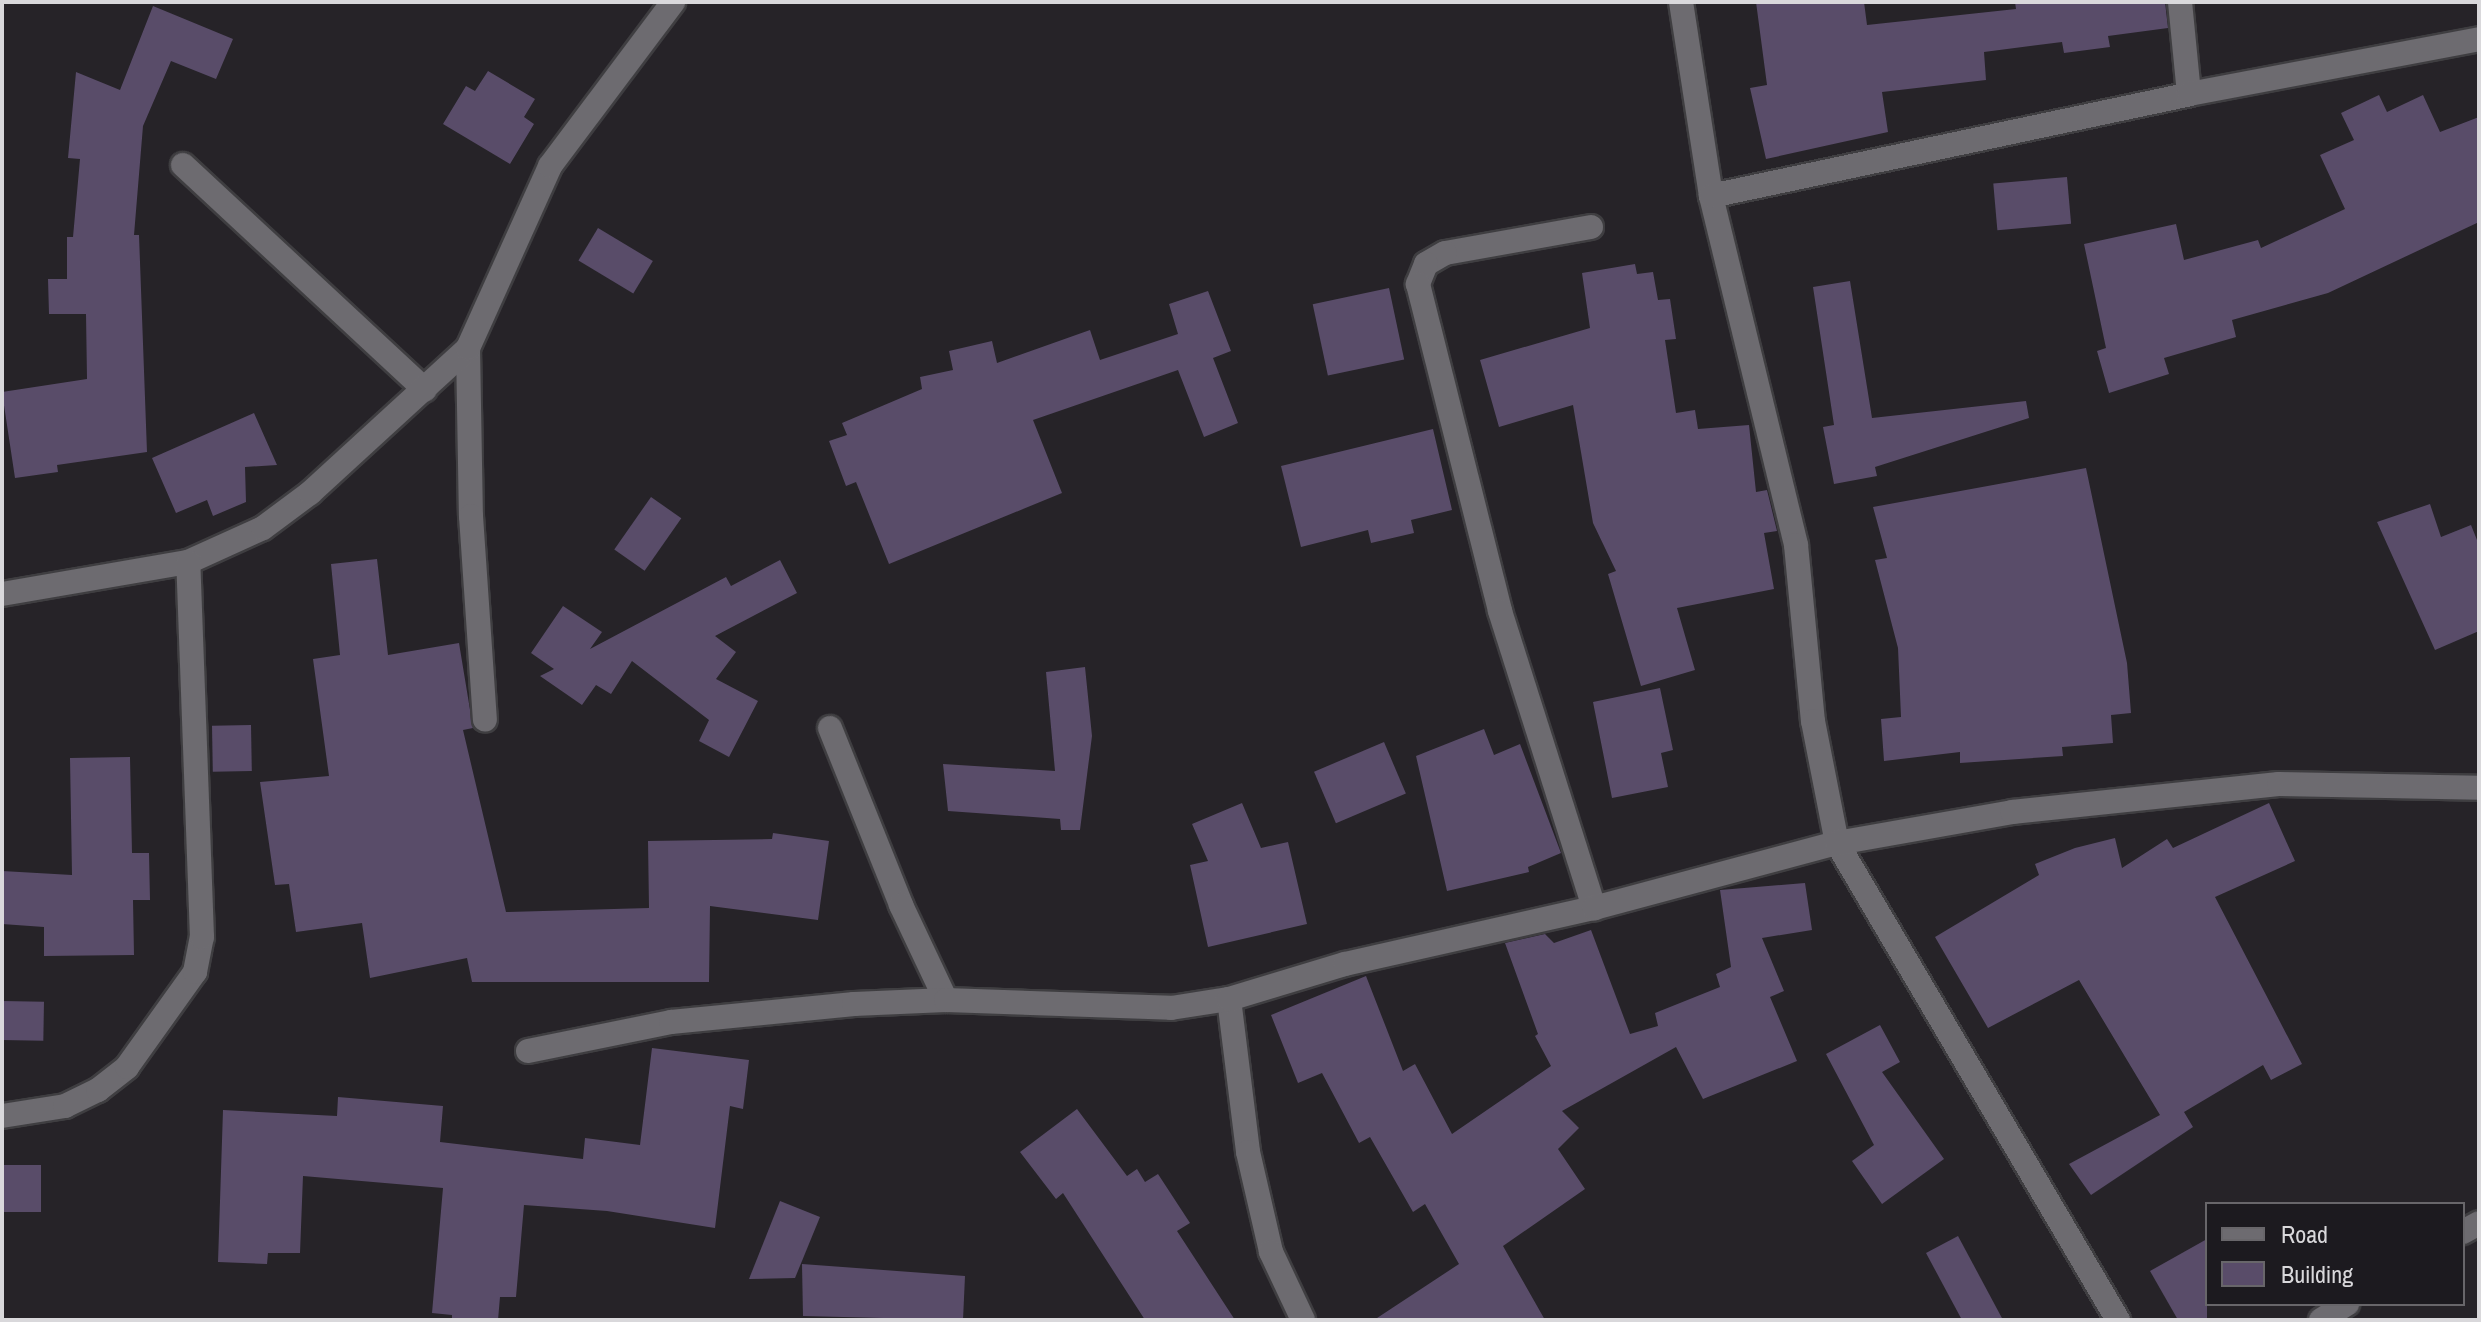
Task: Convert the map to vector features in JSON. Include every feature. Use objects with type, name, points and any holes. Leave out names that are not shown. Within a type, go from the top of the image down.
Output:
[{"type":"street","points":[[2,594],[188,562],[263,528],[425,390],[468,348],[550,166],[673,2]]},
{"type":"street","points":[[1681,2],[1711,196],[1796,545],[1813,721],[1837,843],[2118,1320]]},
{"type":"street","points":[[2180,2],[2189,94]]},
{"type":"street","points":[[1711,196],[2189,94],[2479,39]]},
{"type":"street","points":[[183,165],[425,390]]},
{"type":"street","points":[[1591,227],[1445,253],[1426,264],[1418,284],[1500,611],[1594,908]]},
{"type":"street","points":[[468,348],[471,516],[485,720]]},
{"type":"street","points":[[2,1116],[65,1106],[98,1090],[127,1067],[195,972],[202,937],[188,562]]},
{"type":"street","points":[[830,728],[901,905],[946,1000]]},
{"type":"street","points":[[528,1051],[671,1022],[946,1000],[1171,1008],[1229,999],[1345,964],[1594,908],[1837,843],[2012,812],[2279,784],[2479,788]]},
{"type":"street","points":[[1229,999],[1248,1152],[1271,1252],[1303,1320]]},
{"type":"street","points":[[2321,1320],[2344,1306]]},
{"type":"building","points":[[1756,2],[1864,2],[1867,25],[2016,9],[2015,2],[2165,2],[2168,28],[2108,36],[2110,47],[2064,53],[2062,42],[1984,52],[1986,80],[1882,92],[1888,132],[1766,159],[1750,88],[1767,85]]},
{"type":"building","points":[[153,6],[233,39],[216,79],[171,61],[143,126],[134,235],[139,235],[147,452],[57,465],[58,472],[15,478],[2,392],[87,379],[86,314],[49,314],[48,279],[67,279],[67,237],[73,237],[80,159],[68,158],[76,72],[120,90]]},
{"type":"building","points":[[488,71],[535,99],[524,117],[534,124],[510,164],[443,124],[466,86],[475,91]]},
{"type":"building","points":[[2379,95],[2387,112],[2423,95],[2440,132],[2479,117],[2479,222],[2328,293],[2232,320],[2236,337],[2164,358],[2169,374],[2109,393],[2097,351],[2106,348],[2084,244],[2176,224],[2184,260],[2258,240],[2261,248],[2345,209],[2320,155],[2354,140],[2341,113]]},
{"type":"building","points":[[2067,177],[2071,224],[1997,230],[1993,183]]},
{"type":"building","points":[[598,228],[653,261],[633,294],[578,261]]},
{"type":"building","points":[[1635,264],[1637,274],[1653,272],[1658,300],[1670,299],[1676,339],[1665,340],[1676,413],[1695,410],[1698,429],[1749,425],[1756,492],[1767,490],[1777,531],[1764,533],[1774,589],[1677,608],[1695,670],[1641,686],[1608,574],[1616,571],[1593,523],[1573,405],[1499,427],[1480,360],[1590,328],[1582,273]]},
{"type":"building","points":[[1850,281],[1872,418],[2026,401],[2029,418],[1875,467],[1877,476],[1834,484],[1823,427],[1834,425],[1813,287]]},
{"type":"building","points":[[1389,288],[1404,359],[1328,376],[1313,304]]},
{"type":"building","points":[[1208,291],[1231,351],[1213,358],[1238,423],[1204,437],[1178,370],[1033,420],[1062,493],[889,564],[856,482],[846,486],[829,441],[847,435],[842,423],[922,389],[920,377],[953,370],[949,351],[992,341],[997,363],[1090,330],[1100,360],[1178,334],[1169,304]]},
{"type":"building","points":[[254,413],[277,465],[245,467],[246,502],[213,516],[207,500],[176,513],[152,458]]},
{"type":"building","points":[[1433,429],[1452,510],[1411,520],[1414,533],[1371,543],[1368,530],[1301,547],[1281,466]]},
{"type":"building","points":[[2086,468],[2127,663],[2131,713],[2111,715],[2113,743],[2062,747],[2063,756],[1960,763],[1960,752],[1884,761],[1881,719],[1901,717],[1898,648],[1875,560],[1887,558],[1873,507]]},
{"type":"building","points":[[651,497],[681,518],[645,571],[614,549]]},
{"type":"building","points":[[2430,504],[2441,537],[2471,525],[2479,545],[2479,631],[2435,650],[2377,522]]},
{"type":"building","points":[[377,559],[388,655],[459,643],[473,728],[463,730],[506,912],[649,908],[648,841],[772,839],[773,833],[829,841],[818,920],[710,906],[709,982],[472,982],[467,958],[370,978],[362,923],[296,932],[289,884],[275,885],[260,782],[329,776],[313,659],[340,655],[331,564]]},
{"type":"building","points":[[780,560],[797,593],[715,636],[736,652],[716,679],[758,701],[729,757],[699,741],[709,720],[632,661],[611,694],[596,685],[582,705],[540,676],[554,669],[531,653],[563,606],[602,632],[590,649],[726,577],[731,586]]},
{"type":"building","points":[[1085,667],[1092,736],[1080,830],[1061,830],[1060,819],[948,811],[943,764],[1055,771],[1046,672]]},
{"type":"building","points":[[1660,688],[1673,750],[1661,753],[1668,787],[1612,798],[1593,702]]},
{"type":"building","points":[[251,725],[252,771],[213,772],[212,726]]},
{"type":"building","points":[[1484,729],[1494,755],[1520,744],[1561,853],[1528,867],[1529,872],[1447,891],[1416,756]]},
{"type":"building","points":[[1384,742],[1406,794],[1336,823],[1314,772]]},
{"type":"building","points":[[130,757],[132,853],[149,853],[150,900],[133,900],[134,955],[44,956],[44,927],[2,924],[2,871],[72,875],[70,758]]},
{"type":"building","points":[[1242,803],[1261,848],[1288,842],[1307,924],[1208,947],[1190,865],[1208,861],[1192,824]]},
{"type":"building","points":[[2269,803],[2295,861],[2215,897],[2302,1064],[2271,1080],[2263,1065],[2184,1112],[2193,1127],[2091,1195],[2069,1164],[2160,1115],[2079,980],[1988,1028],[1935,937],[2039,875],[2035,864],[2075,848],[2115,838],[2122,868],[2167,839],[2173,848]]},
{"type":"building","points":[[1805,883],[1812,930],[1762,938],[1784,991],[1770,997],[1797,1061],[1703,1099],[1676,1047],[1562,1111],[1579,1128],[1558,1149],[1585,1189],[1503,1246],[1545,1320],[1374,1320],[1459,1264],[1425,1204],[1413,1212],[1370,1137],[1359,1143],[1322,1073],[1298,1083],[1271,1015],[1366,976],[1403,1071],[1415,1064],[1452,1134],[1551,1066],[1535,1036],[1538,1034],[1505,943],[1545,934],[1554,943],[1591,930],[1630,1034],[1658,1026],[1655,1013],[1720,987],[1716,974],[1731,967],[1720,890]]},
{"type":"building","points":[[2,1001],[44,1002],[43,1041],[2,1040]]},
{"type":"building","points":[[1880,1025],[1900,1062],[1882,1072],[1944,1159],[1882,1204],[1852,1161],[1874,1145],[1826,1054]]},
{"type":"building","points":[[652,1048],[749,1060],[743,1109],[730,1106],[715,1228],[607,1211],[524,1205],[516,1297],[500,1297],[498,1320],[452,1320],[452,1315],[432,1313],[443,1188],[303,1176],[300,1253],[268,1253],[267,1264],[218,1262],[223,1110],[337,1116],[338,1097],[443,1106],[440,1142],[583,1159],[585,1138],[640,1145]]},
{"type":"building","points":[[1077,1109],[1127,1176],[1137,1169],[1145,1182],[1158,1174],[1190,1223],[1177,1231],[1235,1320],[1145,1320],[1063,1193],[1056,1199],[1020,1152]]},
{"type":"building","points":[[2,1165],[41,1165],[41,1212],[2,1212]]},
{"type":"building","points":[[780,1201],[820,1217],[795,1278],[749,1279]]},
{"type":"building","points":[[1958,1236],[2003,1320],[1962,1320],[1926,1253]]},
{"type":"building","points":[[2205,1240],[2207,1320],[2178,1320],[2150,1271]]},
{"type":"building","points":[[802,1264],[965,1276],[963,1320],[803,1316]]}]
